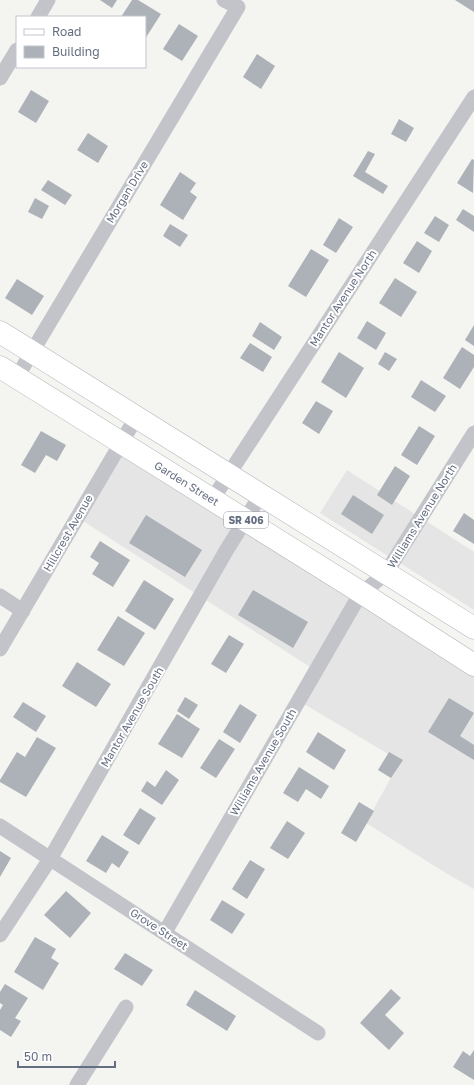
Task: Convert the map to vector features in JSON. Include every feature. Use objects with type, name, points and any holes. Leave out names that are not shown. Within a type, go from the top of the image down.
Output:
[{"type":"main road","name":"SR 406","points":[[0,332],[137,416],[260,496],[474,628]]},
{"type":"main road","name":"Garden Street","points":[[8,372],[474,664]]},
{"type":"street","points":[[39,16],[48,0]]},
{"type":"street","name":"Morgan Drive","points":[[8,372],[32,352],[238,7],[224,0]]},
{"type":"street","points":[[0,78],[16,52]]},
{"type":"street","name":"Mantor Avenue North","points":[[212,500],[474,97]]},
{"type":"street","name":"Hillcrest Avenue","points":[[0,649],[137,416]]},
{"type":"street","name":"Williams Avenue North","points":[[362,593],[386,573],[474,433]]},
{"type":"street","name":"Mantor Avenue South","points":[[0,935],[50,859],[260,496]]},
{"type":"street","name":"Williams Avenue South","points":[[165,932],[362,593]]},
{"type":"street","points":[[0,596],[23,611]]},
{"type":"street","name":"Grove Street","points":[[0,826],[318,1032]]},
{"type":"street","points":[[77,1085],[126,1006]]},
{"type":"shaded area","points":[[123,453],[236,523],[195,593],[83,521]]},
{"type":"shaded area","points":[[347,470],[415,514],[388,556],[320,513]]},
{"type":"shaded area","points":[[426,521],[474,552],[474,610],[400,563]]},
{"type":"shaded area","points":[[247,530],[352,596],[310,667],[206,600]]},
{"type":"shaded area","points":[[363,603],[474,673],[474,889],[366,823],[400,761],[304,704]]},
{"type":"building","points":[[100,0],[117,0],[112,8]]},
{"type":"building","points":[[132,0],[138,0],[161,14],[146,37],[146,16],[122,16]]},
{"type":"building","points":[[455,0],[474,0],[474,12]]},
{"type":"building","points":[[179,24],[198,36],[182,61],[163,49]]},
{"type":"building","points":[[257,54],[275,66],[261,89],[243,77]]},
{"type":"building","points":[[31,90],[49,101],[36,123],[18,112]]},
{"type":"building","points":[[399,119],[414,128],[406,142],[391,134]]},
{"type":"building","points":[[88,133],[108,146],[98,163],[77,150]]},
{"type":"building","points":[[368,151],[375,154],[365,172],[388,186],[383,194],[353,176]]},
{"type":"building","points":[[472,159],[474,160],[473,193],[457,183]]},
{"type":"building","points":[[180,172],[196,183],[190,192],[197,197],[183,220],[160,205]]},
{"type":"building","points":[[48,180],[72,195],[65,205],[41,190]]},
{"type":"building","points":[[35,198],[49,206],[42,219],[28,212]]},
{"type":"building","points":[[463,209],[474,216],[474,232],[456,220]]},
{"type":"building","points":[[435,216],[449,225],[439,242],[424,233]]},
{"type":"building","points":[[339,218],[353,227],[336,253],[323,245]]},
{"type":"building","points":[[170,224],[188,235],[180,247],[163,236]]},
{"type":"building","points":[[417,241],[432,251],[419,273],[403,263]]},
{"type":"building","points":[[311,249],[329,260],[306,297],[288,286]]},
{"type":"building","points":[[395,278],[417,292],[401,317],[379,303]]},
{"type":"building","points":[[17,279],[44,296],[32,315],[5,298]]},
{"type":"building","points":[[367,321],[386,333],[376,350],[357,338]]},
{"type":"building","points":[[260,322],[282,337],[274,350],[252,336]]},
{"type":"building","points":[[474,325],[474,346],[465,340]]},
{"type":"building","points":[[250,343],[272,357],[263,372],[240,358]]},
{"type":"building","points":[[462,347],[474,355],[474,367],[460,389],[443,378]]},
{"type":"building","points":[[339,352],[364,368],[346,398],[321,382]]},
{"type":"building","points":[[385,352],[397,359],[389,371],[378,364]]},
{"type":"building","points":[[421,380],[446,396],[435,412],[411,397]]},
{"type":"building","points":[[316,401],[333,411],[319,434],[302,423]]},
{"type":"building","points":[[419,426],[435,436],[417,465],[401,455]]},
{"type":"building","points":[[41,431],[66,445],[57,461],[46,455],[35,473],[21,465]]},
{"type":"building","points":[[395,466],[410,476],[392,505],[377,495]]},
{"type":"building","points":[[353,495],[384,515],[372,534],[341,514]]},
{"type":"building","points":[[464,513],[474,520],[474,544],[453,531]]},
{"type":"building","points":[[146,515],[202,550],[185,577],[129,543]]},
{"type":"building","points":[[100,541],[130,560],[113,587],[92,574],[99,563],[90,557]]},
{"type":"building","points":[[144,580],[174,599],[155,630],[125,611]]},
{"type":"building","points":[[253,590],[308,622],[293,648],[238,615]]},
{"type":"building","points":[[118,616],[145,633],[124,666],[97,650]]},
{"type":"building","points":[[229,635],[244,644],[226,673],[211,664]]},
{"type":"building","points":[[77,662],[111,684],[96,707],[62,686]]},
{"type":"building","points":[[185,697],[198,705],[189,719],[177,711]]},
{"type":"building","points":[[449,698],[474,713],[460,736],[474,745],[474,760],[428,732]]},
{"type":"building","points":[[23,702],[46,716],[36,732],[13,717]]},
{"type":"building","points":[[240,704],[257,715],[240,743],[223,732]]},
{"type":"building","points":[[177,714],[200,729],[182,758],[158,744]]},
{"type":"building","points":[[318,732],[346,750],[334,770],[306,752]]},
{"type":"building","points":[[37,737],[56,748],[26,797],[0,782],[0,780],[17,752],[25,757]]},
{"type":"building","points":[[219,739],[235,749],[216,778],[200,768]]},
{"type":"building","points":[[389,752],[403,760],[391,778],[378,770]]},
{"type":"building","points":[[299,767],[329,786],[321,799],[306,789],[298,802],[283,793]]},
{"type":"building","points":[[166,770],[179,780],[162,805],[141,791],[147,781],[155,787]]},
{"type":"building","points":[[359,802],[374,811],[356,842],[341,833]]},
{"type":"building","points":[[140,808],[156,818],[139,845],[123,835]]},
{"type":"building","points":[[287,821],[305,833],[288,859],[270,848]]},
{"type":"building","points":[[102,835],[129,852],[119,868],[112,863],[106,873],[86,861]]},
{"type":"building","points":[[0,851],[11,858],[0,877]]},
{"type":"building","points":[[250,860],[265,869],[247,899],[232,889]]},
{"type":"building","points":[[66,891],[91,913],[70,938],[44,915]]},
{"type":"building","points":[[222,900],[245,914],[232,934],[210,920]]},
{"type":"building","points":[[35,937],[56,949],[51,958],[59,963],[43,990],[14,972]]},
{"type":"building","points":[[125,953],[153,970],[142,986],[114,969]]},
{"type":"building","points":[[5,984],[28,998],[15,1018],[21,1021],[11,1037],[0,1030],[0,1010],[3,1005],[0,1003],[0,992]]},
{"type":"building","points":[[391,989],[401,998],[385,1015],[404,1033],[389,1050],[360,1023]]},
{"type":"building","points":[[195,990],[236,1016],[227,1031],[186,1005]]},
{"type":"building","points":[[474,1050],[474,1080],[453,1067],[463,1051],[470,1056]]}]
